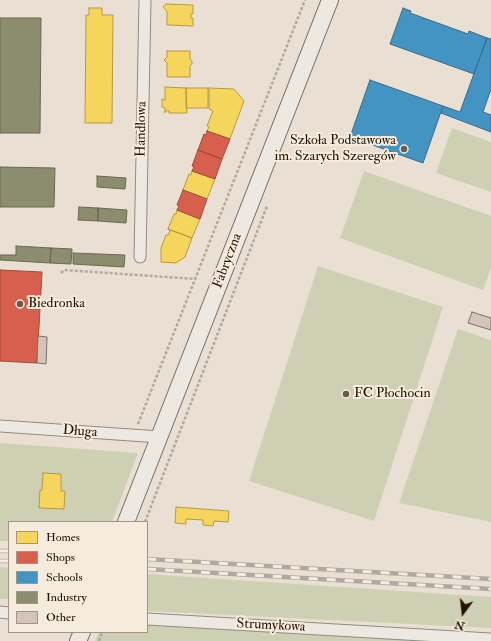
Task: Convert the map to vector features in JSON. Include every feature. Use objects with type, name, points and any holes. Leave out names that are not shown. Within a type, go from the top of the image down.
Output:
[{"type":"main road","name":"Fabryczna","points":[[126,521],[330,0]]},
{"type":"street","name":"Handlowa","points":[[140,257],[145,0]]},
{"type":"street","name":"Długa","points":[[0,426],[160,437]]},
{"type":"street","name":"Strumykowa","points":[[148,619],[491,639]]},
{"type":"path","points":[[134,435],[305,0]]},
{"type":"path","points":[[145,521],[269,201]]},
{"type":"path","points":[[61,273],[64,270],[196,279]]},
{"type":"green space","points":[[452,128],[491,142],[491,192],[436,173]]},
{"type":"green space","points":[[364,171],[491,216],[491,268],[483,290],[340,238]]},
{"type":"green space","name":"FC Płochocin","points":[[318,266],[443,307],[374,521],[249,481]]},
{"type":"green space","points":[[458,329],[491,340],[491,522],[399,503]]},
{"type":"green space","points":[[0,443],[138,453],[112,521],[8,521],[8,541],[0,541]]},
{"type":"green space","points":[[0,567],[8,568],[8,599],[0,599]]},
{"type":"green space","points":[[148,574],[491,597],[491,628],[148,611]]},
{"type":"green space","points":[[148,622],[420,641],[95,641],[99,633],[148,633]]},
{"type":"building: Homes","points":[[166,4],[193,5],[193,14],[191,14],[191,18],[193,18],[193,26],[167,25],[167,11],[163,7]]},
{"type":"building: Homes","points":[[89,8],[102,8],[102,15],[113,15],[112,123],[85,123],[86,15],[89,15]]},
{"type":"building: Homes","points":[[167,51],[190,51],[190,59],[192,64],[190,66],[190,77],[167,77],[167,63],[164,60],[167,57]]},
{"type":"building: Homes","points":[[165,87],[186,88],[187,113],[169,113],[169,111],[165,111],[165,108],[162,107],[162,99],[165,100]]},
{"type":"building: Homes","points":[[186,88],[208,88],[208,108],[186,108]]},
{"type":"building: Homes","points":[[209,88],[234,89],[244,101],[230,139],[207,131],[209,127],[207,126],[213,111],[209,109]]},
{"type":"building: Homes","points":[[192,171],[215,179],[207,199],[183,190],[189,174],[191,175]]},
{"type":"building: Homes","points":[[177,210],[200,219],[192,238],[168,229]]},
{"type":"building: Homes","points":[[168,229],[192,238],[185,257],[176,263],[161,262],[161,248],[166,235],[168,235],[170,231]]},
{"type":"building: Homes","points":[[43,473],[61,474],[61,491],[65,491],[64,509],[39,508]]},
{"type":"building: Homes","points":[[176,507],[229,511],[228,522],[214,521],[213,526],[203,525],[203,520],[186,519],[186,524],[175,523]]},
{"type":"building: Shops","points":[[207,131],[230,139],[222,159],[198,150],[204,134],[206,135]]},
{"type":"building: Shops","points":[[198,150],[222,159],[215,179],[192,171],[194,167],[192,166]]},
{"type":"building: Shops","points":[[183,190],[207,199],[200,219],[177,210],[179,206],[177,205]]},
{"type":"building: Shops","name":"Biedronka","points":[[0,270],[42,272],[37,363],[0,361]]},
{"type":"building: Schools","points":[[403,8],[411,11],[410,13],[468,34],[469,31],[487,38],[474,74],[390,44]]},
{"type":"building: Schools","points":[[487,38],[491,39],[491,89],[483,112],[491,115],[491,132],[441,113],[443,106],[460,112]]},
{"type":"building: Schools","points":[[370,80],[443,106],[423,163],[350,137]]},
{"type":"building: Industry","points":[[0,18],[41,18],[40,133],[0,133]]},
{"type":"building: Industry","points":[[0,167],[55,168],[54,207],[0,207]]},
{"type":"building: Industry","points":[[97,176],[126,178],[125,189],[97,187]]},
{"type":"building: Industry","points":[[79,207],[98,208],[98,221],[78,220]]},
{"type":"building: Industry","points":[[98,208],[127,210],[126,223],[98,221]]},
{"type":"building: Industry","points":[[16,246],[51,248],[50,263],[0,260],[0,255],[16,255]]},
{"type":"building: Industry","points":[[51,248],[72,249],[71,264],[50,263]]},
{"type":"building: Industry","points":[[73,253],[125,255],[124,267],[73,264]]},
{"type":"building: Other","points":[[472,312],[491,318],[491,330],[468,323]]},
{"type":"building: Other","points":[[38,336],[47,337],[46,364],[37,363]]},
{"type":"railway","points":[[0,551],[8,551]]},
{"type":"railway","points":[[148,559],[491,579]]},
{"type":"railway","points":[[0,561],[8,561]]},
{"type":"railway","points":[[148,569],[491,589]]},
{"type":"place","name":"Szkoła Podstawowa im. Szarych Szeregów","points":[[404,149]]},
{"type":"place","name":"Biedronka","points":[[20,304]]},
{"type":"place","name":"FC Płochocin","points":[[346,394]]}]
